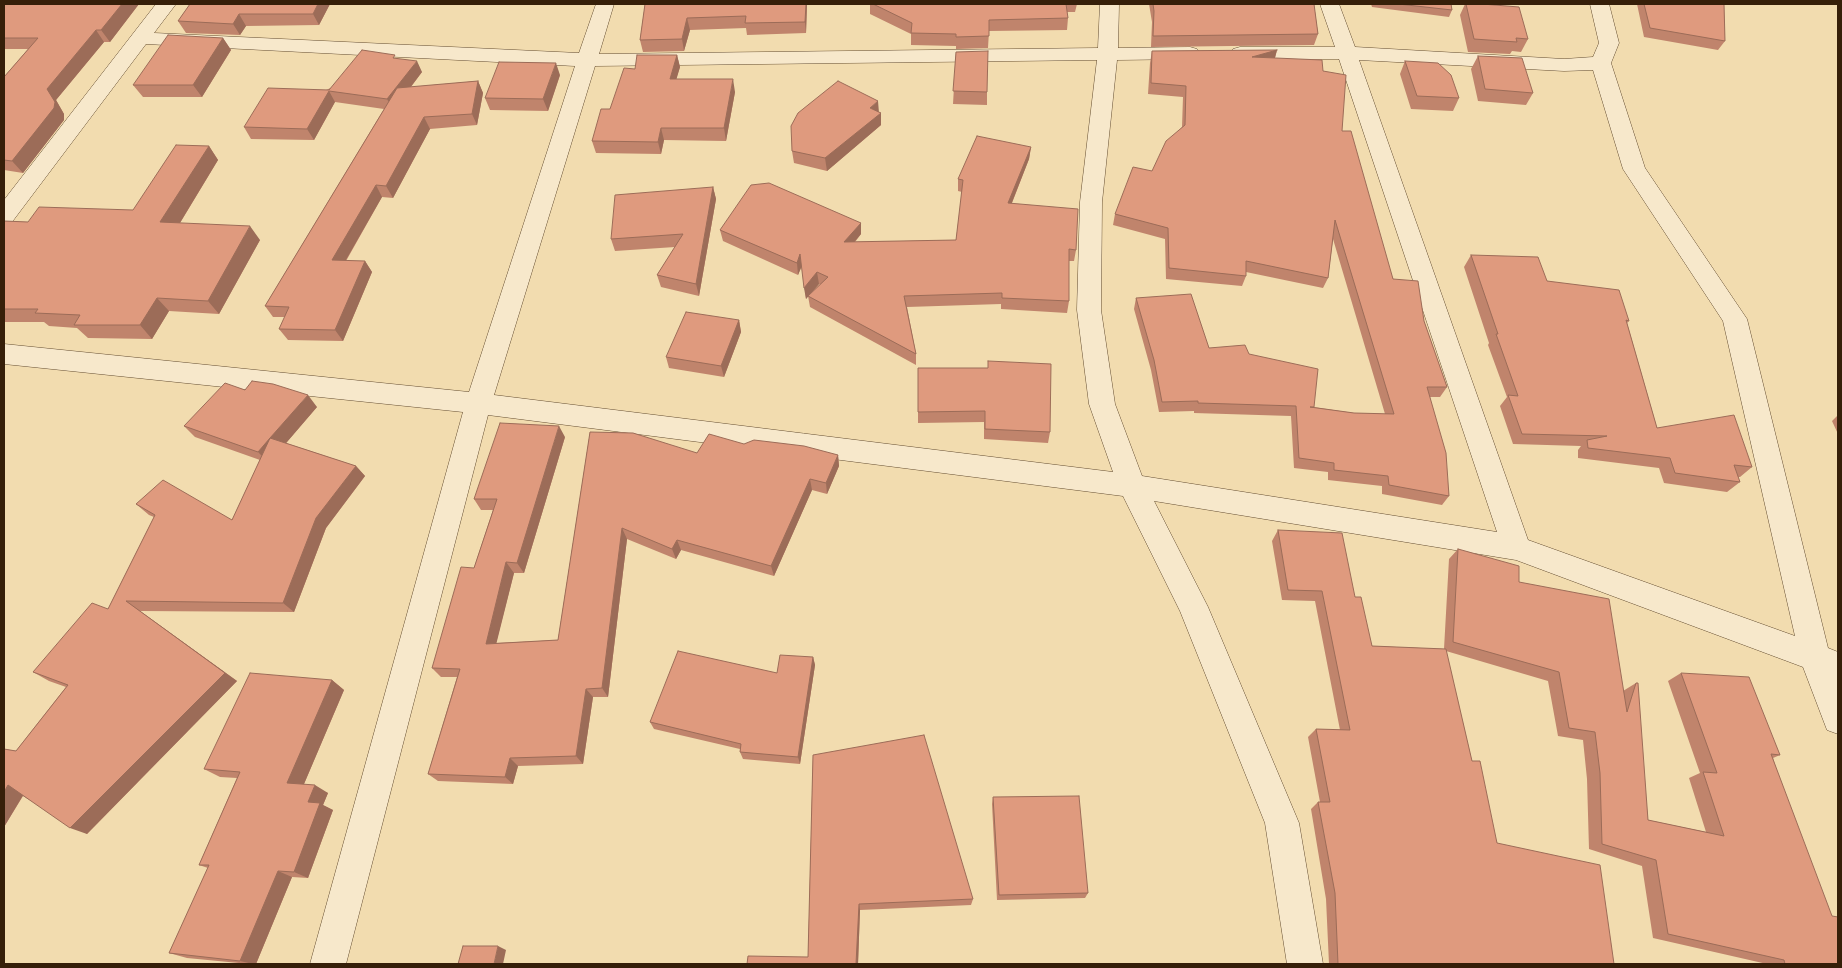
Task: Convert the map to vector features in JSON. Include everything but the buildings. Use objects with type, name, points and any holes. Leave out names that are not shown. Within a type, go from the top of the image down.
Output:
[{"type":"street","points":[[4,216],[166,4]]},
{"type":"street","points":[[328,964],[478,403],[605,4]]},
{"type":"street","points":[[1110,4],[1108,54],[1091,202],[1089,310],[1102,404],[1132,486],[1193,607],[1282,823],[1305,964]]},
{"type":"street","points":[[1330,4],[1517,548]]},
{"type":"street","points":[[1600,4],[1609,43],[1601,63],[1634,169],[1735,319],[1827,662],[1838,719]]},
{"type":"street","points":[[139,38],[588,60],[1347,53],[1564,65],[1601,63]]},
{"type":"street","points":[[4,354],[478,403],[1132,486],[1517,548],[1827,662]]}]
